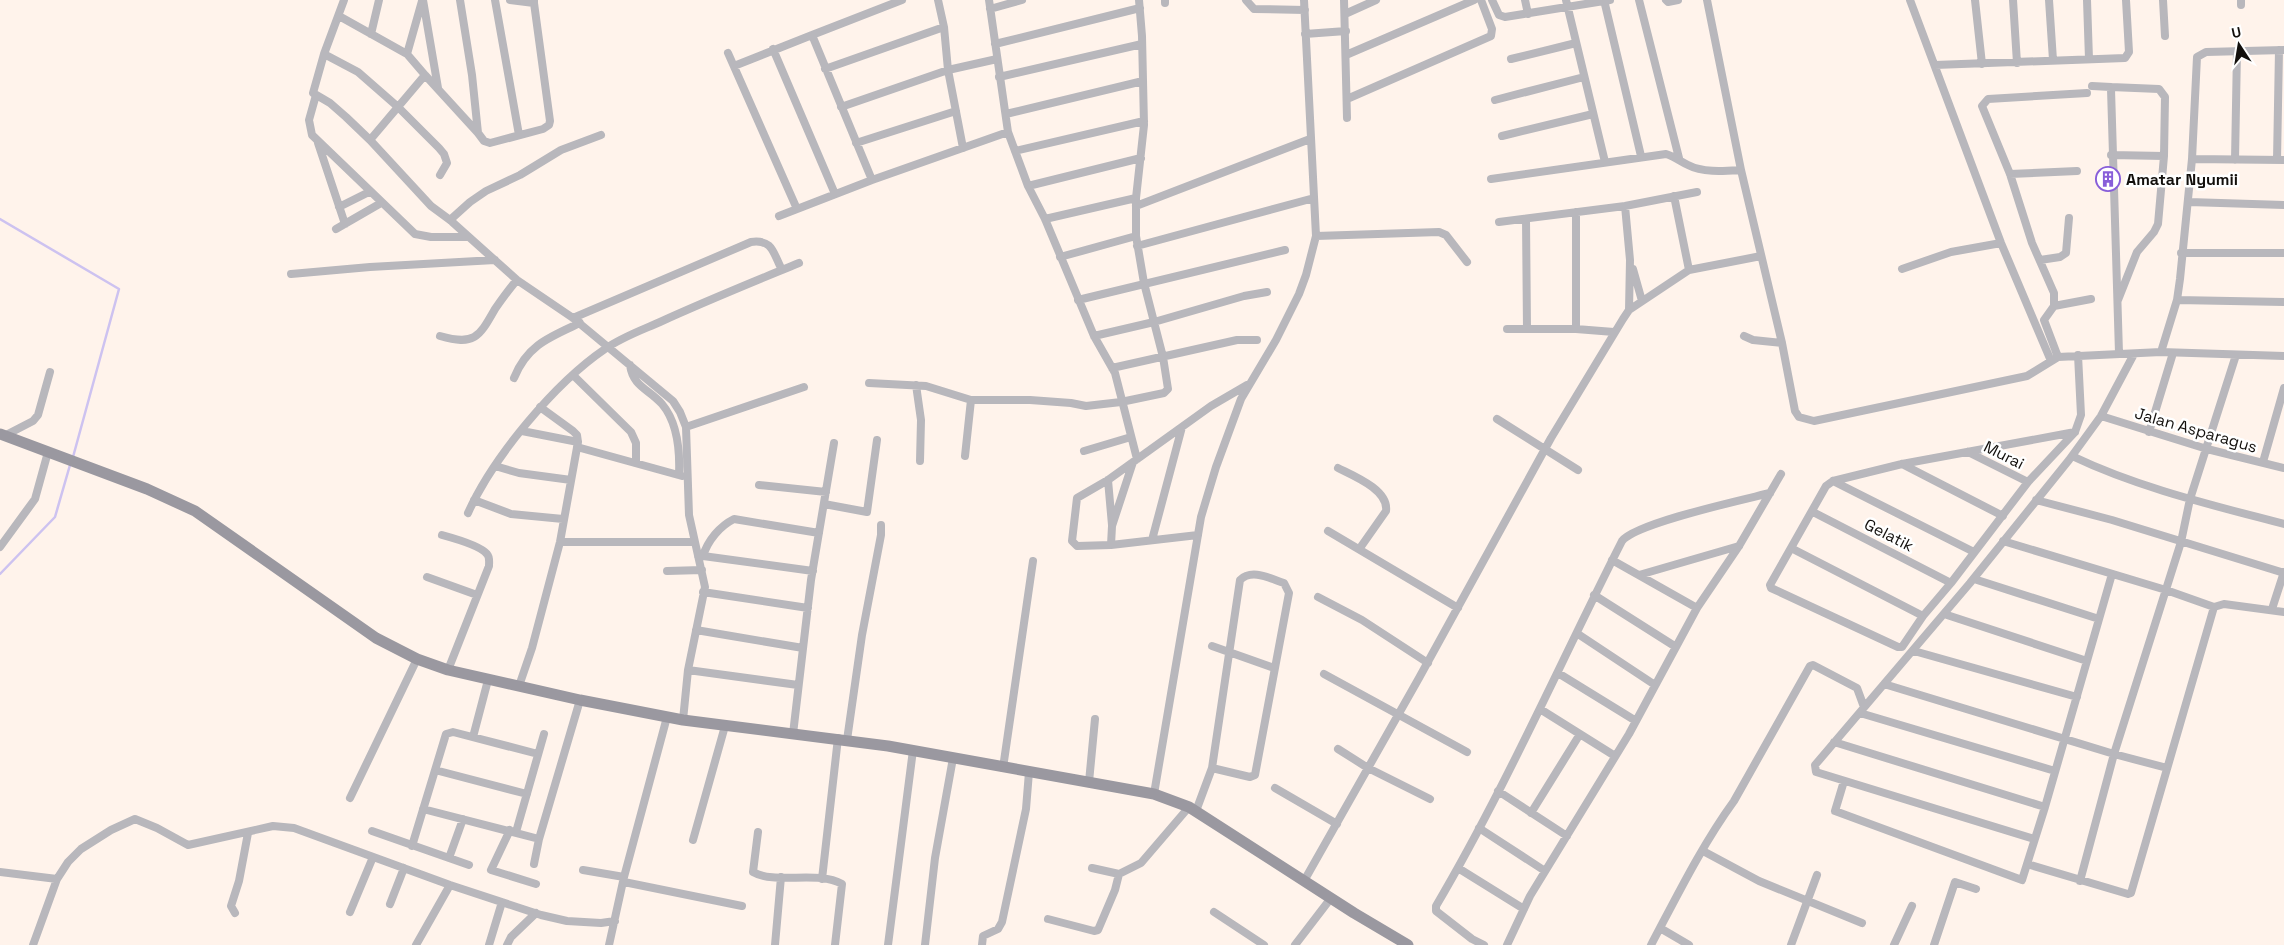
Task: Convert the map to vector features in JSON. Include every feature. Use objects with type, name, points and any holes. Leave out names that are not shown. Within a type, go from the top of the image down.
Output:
[{"type":"main road","points":[[2,435],[147,489],[203,516],[376,638],[417,659],[448,670],[488,680],[683,720],[842,739],[913,750],[1003,768],[1154,794],[1192,809],[1408,945]]},
{"type":"street","points":[[344,0],[324,54],[313,93],[330,102],[370,140],[431,206],[450,220],[517,280],[580,323],[674,401],[686,428],[683,476]]},
{"type":"street","points":[[371,34],[380,0]]},
{"type":"street","points":[[407,54],[423,0]]},
{"type":"street","points":[[423,0],[438,88]]},
{"type":"street","points":[[460,0],[472,75],[478,133]]},
{"type":"street","points":[[495,0],[519,135]]},
{"type":"street","points":[[339,16],[407,54],[484,141],[490,143],[543,129],[549,125],[550,121],[534,2],[510,0]]},
{"type":"street","points":[[734,66],[772,49],[902,0]]},
{"type":"street","points":[[938,0],[944,26],[948,70],[963,148]]},
{"type":"street","points":[[1022,0],[989,4],[1008,132],[1028,186],[1045,219],[1078,300],[1094,336],[1115,373],[1135,461],[1112,526]]},
{"type":"street","points":[[1246,0],[1254,9],[1304,10]]},
{"type":"street","points":[[1154,794],[1198,535],[1216,467],[1241,399],[1299,294],[1316,236],[1304,0]]},
{"type":"street","points":[[1344,0],[1347,118]]},
{"type":"street","points":[[1345,14],[1376,0]]},
{"type":"street","points":[[1346,55],[1474,0]]},
{"type":"street","points":[[1347,99],[1490,36],[1492,29],[1481,0]]},
{"type":"street","points":[[1492,0],[1499,15],[1505,17],[1528,14],[1567,4],[1606,0],[1641,156]]},
{"type":"street","points":[[1525,0],[1528,14]]},
{"type":"street","points":[[1639,0],[1679,158]]},
{"type":"street","points":[[1666,0],[1668,2],[1678,0]]},
{"type":"street","points":[[1715,0],[1707,0],[1741,170],[1782,343],[1795,411],[1799,417],[1814,421],[2027,376],[2055,359],[2078,355],[2161,352],[2284,356]]},
{"type":"street","points":[[1910,0],[2001,243],[2055,359]]},
{"type":"street","points":[[1975,0],[1982,64]]},
{"type":"street","points":[[2013,0],[2017,63]]},
{"type":"street","points":[[2049,0],[2053,60]]},
{"type":"street","points":[[2087,0],[2089,60]]},
{"type":"street","points":[[1935,65],[2123,58],[2129,55],[2126,0]]},
{"type":"street","points":[[2163,0],[2165,36]]},
{"type":"street","points":[[869,383],[926,386],[971,400],[1071,402],[1093,406],[1164,393],[1168,389],[1163,357],[1144,283],[1136,236],[1136,202],[1144,121],[1139,4],[995,44]]},
{"type":"street","points":[[1567,4],[1605,162]]},
{"type":"street","points":[[825,69],[944,26]]},
{"type":"street","points":[[1305,34],[1346,31]]},
{"type":"street","points":[[812,35],[872,180]]},
{"type":"street","points":[[1511,59],[1576,43]]},
{"type":"street","points":[[999,77],[1142,44]]},
{"type":"street","points":[[772,49],[835,194]]},
{"type":"street","points":[[2161,352],[2177,300],[2192,159],[2197,57],[2206,52],[2281,50],[2280,160],[2192,159]]},
{"type":"street","points":[[2236,160],[2237,51]]},
{"type":"street","points":[[728,53],[797,209]]},
{"type":"street","points":[[324,54],[358,72],[398,107],[444,154],[447,165],[440,175]]},
{"type":"street","points":[[841,107],[948,70],[997,59]]},
{"type":"street","points":[[370,140],[425,75]]},
{"type":"street","points":[[1495,100],[1584,77]]},
{"type":"street","points":[[1006,114],[1143,81]]},
{"type":"street","points":[[2055,359],[2044,320],[2054,306],[2054,293],[2032,243],[2010,174],[1983,109],[1985,100],[2111,88],[2159,89],[2164,93],[2164,156],[2158,224],[2154,232],[2137,252],[2118,300]]},
{"type":"street","points":[[2111,88],[2111,155],[2119,353]]},
{"type":"street","points":[[316,95],[309,120],[309,128],[312,135],[369,192],[416,234],[468,236]]},
{"type":"street","points":[[856,144],[956,111]]},
{"type":"street","points":[[1502,136],[1593,114]]},
{"type":"street","points":[[1016,151],[1144,121]]},
{"type":"street","points":[[779,216],[872,180],[1008,132]]},
{"type":"street","points":[[450,220],[486,191],[520,175],[561,150],[601,135]]},
{"type":"street","points":[[1045,219],[1136,202],[1310,139]]},
{"type":"street","points":[[318,141],[345,224]]},
{"type":"street","points":[[1491,179],[1641,156],[1666,154],[1679,158],[1689,166],[1711,170],[1741,170]]},
{"type":"street","points":[[2111,155],[2164,156]]},
{"type":"street","points":[[1028,186],[1141,158]]},
{"type":"street","points":[[2010,174],[2077,171]]},
{"type":"street","points":[[338,207],[369,192]]},
{"type":"street","points":[[1499,222],[1625,206],[1697,192]]},
{"type":"street","points":[[1674,196],[1689,270]]},
{"type":"street","points":[[1137,246],[1314,198]]},
{"type":"street","points":[[2188,202],[2284,205]]},
{"type":"street","points":[[336,229],[381,203]]},
{"type":"street","points":[[1625,206],[1630,260],[1629,310]]},
{"type":"street","points":[[1576,212],[1576,329]]},
{"type":"street","points":[[2040,260],[2060,257],[2066,253],[2069,218]]},
{"type":"street","points":[[1526,219],[1526,329]]},
{"type":"street","points":[[1316,236],[1439,232],[1446,235],[1467,262]]},
{"type":"street","points":[[1060,257],[1136,236]]},
{"type":"street","points":[[573,318],[751,242],[764,241],[769,245],[782,270]]},
{"type":"street","points":[[1902,269],[1951,252],[2001,243]]},
{"type":"street","points":[[1078,300],[1285,250]]},
{"type":"street","points":[[2181,254],[2284,253]]},
{"type":"street","points":[[1304,881],[1428,663],[1548,444],[1629,310],[1689,270],[1761,256]]},
{"type":"street","points":[[291,274],[370,267],[495,260]]},
{"type":"street","points":[[1630,260],[1642,301]]},
{"type":"street","points":[[468,513],[494,466],[540,407],[609,346],[680,313],[799,263]]},
{"type":"street","points":[[440,336],[460,340],[478,335],[487,326],[495,310],[517,280]]},
{"type":"street","points":[[1094,336],[1154,322],[1244,296],[1268,292]]},
{"type":"street","points":[[2054,306],[2091,299]]},
{"type":"street","points":[[2177,300],[2284,302]]},
{"type":"street","points":[[514,378],[520,362],[536,346],[580,323]]},
{"type":"street","points":[[1507,329],[1576,329],[1614,332]]},
{"type":"street","points":[[1744,336],[1753,340],[1782,343]]},
{"type":"street","points":[[1112,368],[1237,340],[1257,340]]},
{"type":"street","points":[[2148,432],[2173,353]]},
{"type":"street","points":[[2034,838],[1844,781],[1814,770],[1816,763],[1914,651],[2072,456],[2101,416],[2134,354]]},
{"type":"street","points":[[2075,432],[1902,464],[1833,481],[1826,486],[1770,585],[1772,590],[1898,647],[1904,646],[1923,616],[1951,583],[2028,482],[2075,432],[2081,415],[2078,355]]},
{"type":"street","points":[[2080,881],[2114,754],[2181,542],[2190,499],[2236,355]]},
{"type":"street","points":[[630,365],[632,376],[662,404],[669,416],[680,452],[694,542],[701,556],[705,586],[688,670],[683,720]]},
{"type":"street","points":[[2,435],[33,421],[38,415],[50,372]]},
{"type":"street","points":[[574,376],[631,432],[636,443],[636,463]]},
{"type":"street","points":[[1198,535],[1111,545],[1079,546],[1073,544],[1072,541],[1077,498],[1108,480],[1211,406],[1250,384]]},
{"type":"street","points":[[916,385],[920,412],[920,461]]},
{"type":"street","points":[[686,428],[804,388]]},
{"type":"street","points":[[2263,462],[2284,388]]},
{"type":"street","points":[[965,456],[971,400]]},
{"type":"street","points":[[519,686],[532,648],[560,542],[578,445],[577,435],[573,431],[540,407]]},
{"type":"street","name":"Jalan Asparagus","points":[[2101,416],[2207,449],[2284,468]]},
{"type":"street","points":[[1497,419],[1548,444],[1578,470]]},
{"type":"street","points":[[1152,540],[1182,427]]},
{"type":"street","points":[[522,431],[578,445],[683,476]]},
{"type":"street","points":[[1084,451],[1131,438]]},
{"type":"street","points":[[824,504],[867,512],[877,440]]},
{"type":"street","points":[[793,734],[813,571],[834,443]]},
{"type":"street","name":"Murai","points":[[1968,452],[2028,482]]},
{"type":"street","points":[[0,546],[35,499],[50,453]]},
{"type":"street","points":[[2072,456],[2097,468],[2190,499],[2284,524]]},
{"type":"street","points":[[1902,464],[2003,516]]},
{"type":"street","points":[[494,466],[518,473],[571,480]]},
{"type":"street","points":[[1338,468],[1362,481],[1384,497],[1387,504],[1386,511],[1360,548]]},
{"type":"street","points":[[1507,945],[1545,871],[1636,721],[1697,608],[1739,546],[1781,474]]},
{"type":"street","points":[[1108,480],[1112,526],[1111,545]]},
{"type":"street","points":[[1833,481],[1974,552]]},
{"type":"street","points":[[759,486],[826,492]]},
{"type":"street","points":[[1484,945],[1469,942],[1436,910],[1578,634],[1594,595],[1622,541],[1626,535],[1652,525],[1770,493]]},
{"type":"street","points":[[474,500],[487,507],[511,514],[563,519]]},
{"type":"street","points":[[2036,500],[2112,520],[2284,573],[2272,609]]},
{"type":"street","name":"Gelatik","points":[[1813,512],[1951,583]]},
{"type":"street","points":[[701,556],[725,523],[734,519],[819,533]]},
{"type":"street","points":[[822,878],[842,739],[881,535],[880,525]]},
{"type":"street","points":[[1328,531],[1360,548],[1458,608]]},
{"type":"street","points":[[442,535],[487,553],[489,566],[448,670]]},
{"type":"street","points":[[2003,541],[2166,590],[2214,607],[2224,604],[2284,612]]},
{"type":"street","points":[[560,542],[694,542]]},
{"type":"street","points":[[1639,575],[1739,546]]},
{"type":"street","points":[[1792,548],[1923,616]]},
{"type":"street","points":[[701,556],[813,571]]},
{"type":"street","points":[[1612,560],[1697,608]]},
{"type":"street","points":[[1003,768],[1034,562]]},
{"type":"street","points":[[667,571],[702,570]]},
{"type":"street","points":[[1092,868],[1119,874],[1141,864],[1192,809],[1212,768],[1228,650],[1242,578],[1253,574],[1284,583],[1289,593],[1254,776],[1250,777],[1212,768]]},
{"type":"street","points":[[1844,781],[1835,811],[2019,880],[2023,878],[2112,574]]},
{"type":"street","points":[[426,577],[478,595]]},
{"type":"street","points":[[1974,579],[2099,619]]},
{"type":"street","points":[[703,592],[808,608]]},
{"type":"street","points":[[1594,595],[1676,647]]},
{"type":"street","points":[[1318,597],[1362,620],[1428,663]]},
{"type":"street","points":[[2027,864],[2080,881],[2128,894],[2131,893],[2214,607]]},
{"type":"street","points":[[1944,614],[2087,661]]},
{"type":"street","points":[[696,630],[803,648]]},
{"type":"street","points":[[1578,634],[1655,685]]},
{"type":"street","points":[[1212,646],[1228,650],[1274,668]]},
{"type":"street","points":[[1914,651],[2077,697]]},
{"type":"street","points":[[350,798],[417,659]]},
{"type":"street","points":[[1651,945],[1810,666],[1857,688],[1862,710]]},
{"type":"street","points":[[688,670],[798,685]]},
{"type":"street","points":[[1558,673],[1636,721]]},
{"type":"street","points":[[1324,674],[1468,752]]},
{"type":"street","points":[[473,737],[488,680]]},
{"type":"street","points":[[1884,684],[2114,754],[2167,768]]},
{"type":"street","points":[[534,864],[539,838],[580,700]]},
{"type":"street","points":[[1540,709],[1615,756]]},
{"type":"street","points":[[1862,710],[2055,771]]},
{"type":"street","points":[[609,945],[624,879],[667,717]]},
{"type":"street","points":[[1089,782],[1095,719]]},
{"type":"street","points":[[693,840],[725,726]]},
{"type":"street","points":[[412,846],[446,734],[453,732],[538,754]]},
{"type":"street","points":[[536,884],[492,870],[513,831],[527,794],[544,734]]},
{"type":"street","points":[[1531,813],[1580,734]]},
{"type":"street","points":[[1834,742],[2045,807]]},
{"type":"street","points":[[1338,749],[1368,768],[1430,799]]},
{"type":"street","points":[[888,945],[913,750]]},
{"type":"street","points":[[925,945],[935,858],[953,758]]},
{"type":"street","points":[[435,770],[527,794]]},
{"type":"street","points":[[982,945],[984,936],[998,930],[1002,922],[1026,809],[1029,772]]},
{"type":"street","points":[[1275,788],[1337,824]]},
{"type":"street","points":[[1498,791],[1567,836]]},
{"type":"street","points":[[424,809],[539,838]]},
{"type":"street","points":[[449,858],[463,819]]},
{"type":"street","points":[[33,945],[57,879],[68,862],[81,849],[129,820],[141,820],[188,845],[273,826],[294,828],[450,885],[536,913],[568,921],[601,923],[615,921]]},
{"type":"street","points":[[1479,828],[1545,871]]},
{"type":"street","points":[[372,831],[469,865]]},
{"type":"street","points":[[758,832],[753,872],[757,875],[822,878],[840,882],[842,886],[835,945]]},
{"type":"street","points":[[235,912],[231,906],[240,881],[248,833]]},
{"type":"street","points":[[1703,851],[1758,880],[1862,923]]},
{"type":"street","points":[[350,912],[373,857]]},
{"type":"street","points":[[390,904],[404,868]]},
{"type":"street","points":[[1458,868],[1524,909]]},
{"type":"street","points":[[583,870],[742,906]]},
{"type":"street","points":[[0,872],[57,879]]},
{"type":"street","points":[[1048,919],[1094,931],[1098,930],[1115,890],[1119,874]]},
{"type":"street","points":[[1793,945],[1806,901],[1817,875]]},
{"type":"street","points":[[775,945],[781,877]]},
{"type":"street","points":[[1934,945],[1955,882],[1976,889]]},
{"type":"street","points":[[416,945],[450,885]]},
{"type":"street","points":[[1295,945],[1331,898]]},
{"type":"street","points":[[488,945],[502,902]]},
{"type":"street","points":[[1894,945],[1912,906]]},
{"type":"street","points":[[1214,912],[1264,945]]},
{"type":"street","points":[[507,945],[511,937],[536,913]]},
{"type":"street","points":[[1660,928],[1689,945]]},
{"type":"waterway","points":[[0,219],[119,289],[73,457]]},
{"type":"waterway","points":[[0,574],[55,517],[70,465]]},
{"type":"place","name":"Amatar Nyumii","points":[[2108,179]]}]
